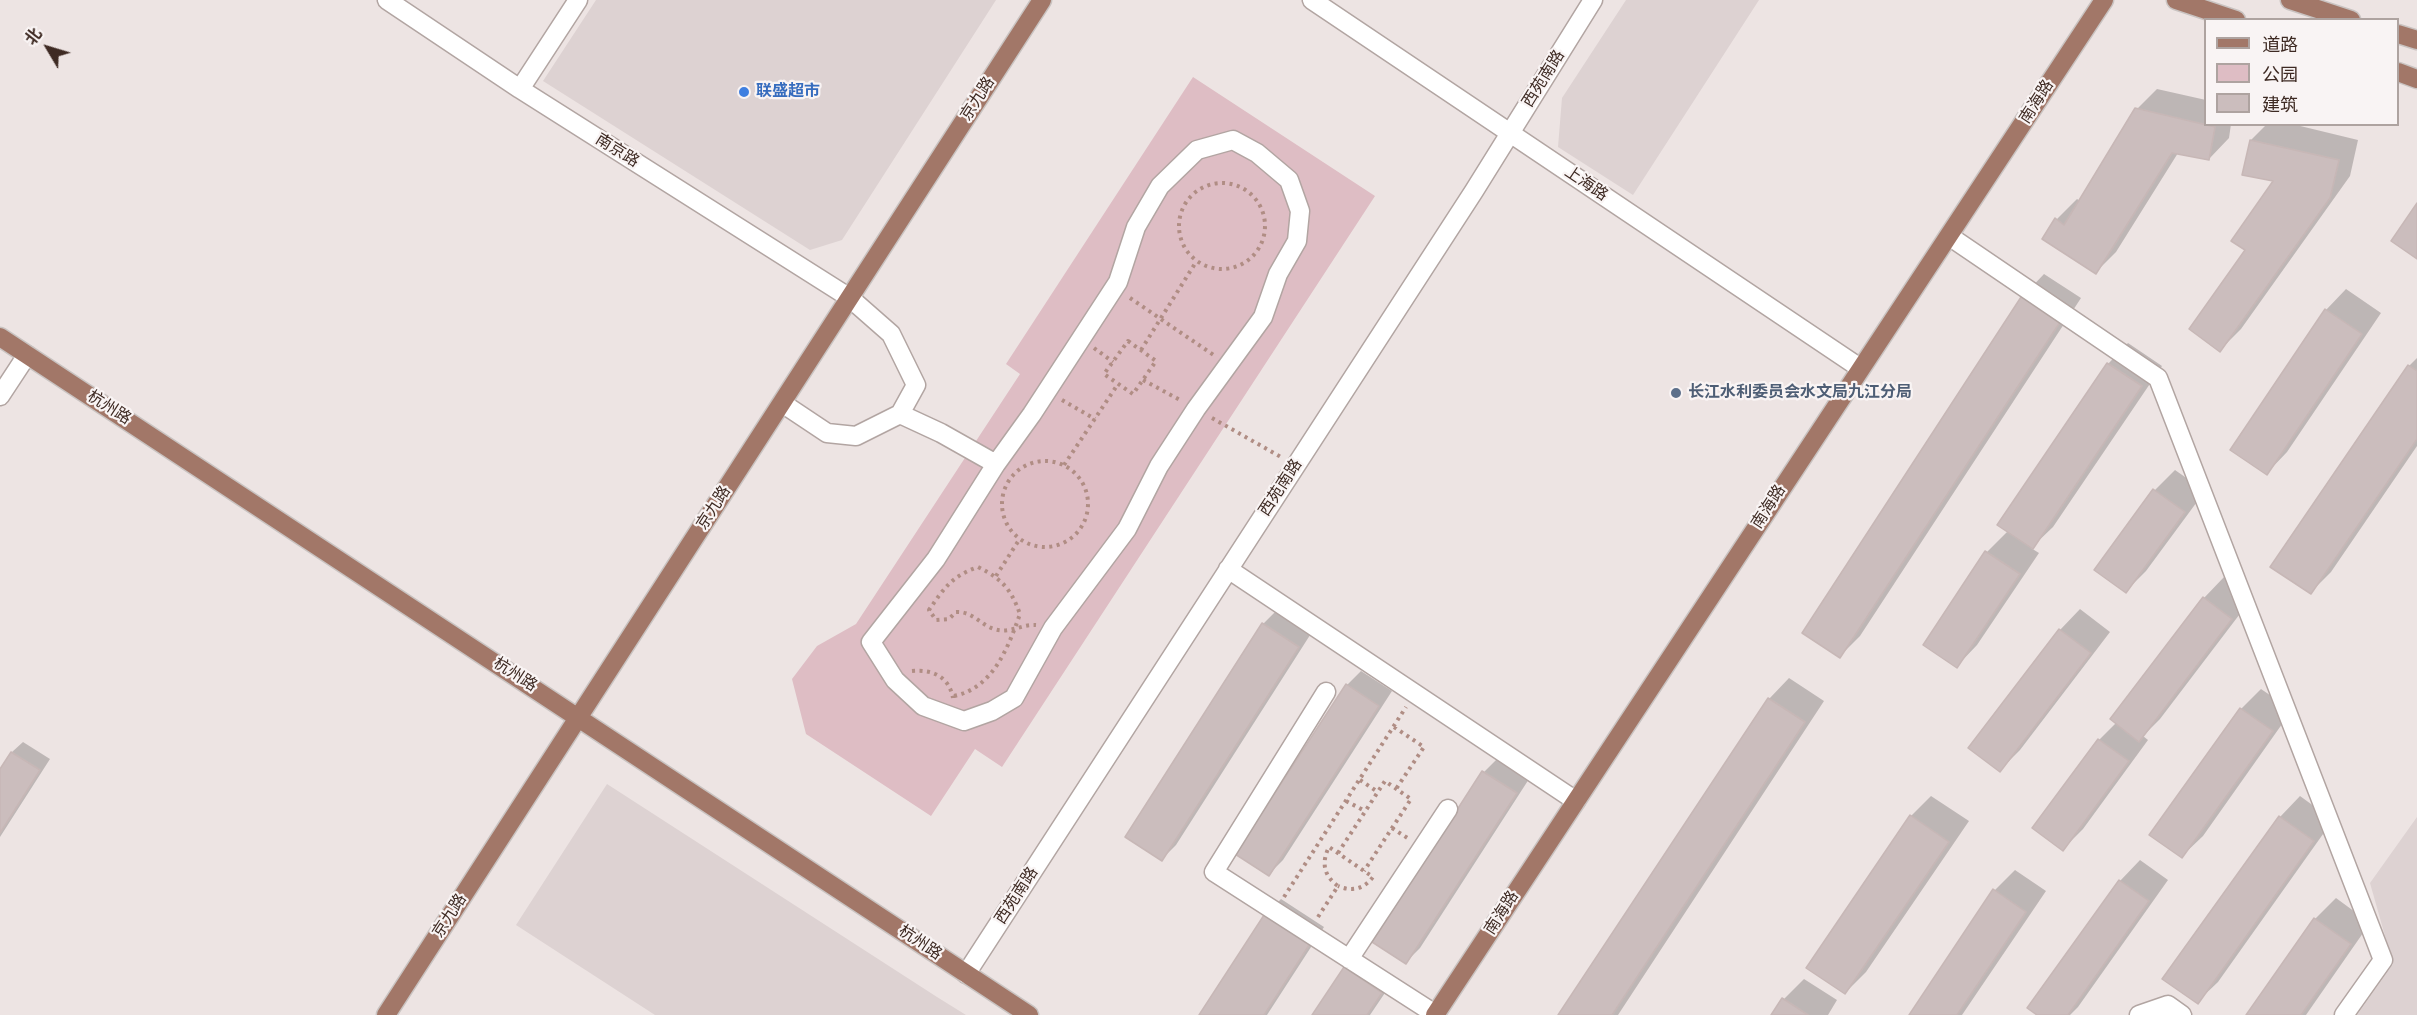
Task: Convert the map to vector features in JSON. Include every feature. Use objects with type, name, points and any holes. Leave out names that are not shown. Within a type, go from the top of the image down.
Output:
[{"type":"main road","name":"京九路","points":[[386,1015],[1042,0]]},
{"type":"main road","name":"南海路","points":[[1435,1015],[2103,0]]},
{"type":"main road","points":[[2176,0],[2230,18]]},
{"type":"main road","points":[[2290,0],[2345,18]]},
{"type":"main road","points":[[2399,35],[2417,40]]},
{"type":"main road","points":[[2399,73],[2417,79]]},
{"type":"main road","name":"杭州路","points":[[0,337],[1029,1015]]},
{"type":"street","name":"南京路","points":[[387,0],[520,89],[849,298],[891,334],[908,367],[915,385],[900,414]]},
{"type":"street","points":[[520,89],[578,0]]},
{"type":"street","name":"上海路","points":[[1312,0],[1860,369]]},
{"type":"street","name":"西苑南路","points":[[966,974],[1296,466],[1593,0]]},
{"type":"street","points":[[1233,140],[1257,153],[1288,180],[1300,211],[1297,241],[1278,274],[1263,317],[1228,364],[1159,466],[1127,529],[1053,628],[1014,698],[992,711],[964,721],[923,706],[895,680],[871,642],[936,559],[996,464],[1047,391],[1114,287],[1136,227],[1160,186],[1197,150],[1233,140]]},
{"type":"street","points":[[1949,236],[2158,378],[2383,960],[2344,1015]]},
{"type":"street","points":[[0,396],[27,355]]},
{"type":"street","points":[[782,403],[827,433],[856,436],[900,414],[941,433],[996,464]]},
{"type":"street","points":[[1228,569],[1576,801]]},
{"type":"street","points":[[1326,692],[1214,872],[1435,1015]]},
{"type":"street","points":[[1349,959],[1448,809]]},
{"type":"street","points":[[2139,1015],[2168,1005],[2182,1015]]},
{"type":"path","points":[[1213,183],[1228,183],[1241,187],[1253,195],[1261,207],[1265,220],[1260,248],[1251,259],[1239,267],[1224,270],[1210,268],[1196,262],[1186,252],[1179,239],[1178,224],[1181,210],[1189,197],[1200,188],[1213,183]]},
{"type":"path","points":[[1141,350],[1196,262]]},
{"type":"path","points":[[1114,287],[1228,364]]},
{"type":"path","points":[[1128,341],[1156,361],[1143,380],[1133,394],[1104,374],[1128,341]]},
{"type":"path","points":[[1143,380],[1296,466]]},
{"type":"path","points":[[1064,465],[1118,384]]},
{"type":"path","points":[[1047,391],[1095,419]]},
{"type":"path","points":[[1036,461],[1051,461],[1064,465],[1076,473],[1084,485],[1088,498],[1088,512],[1083,526],[1068,541],[1047,548],[1033,546],[1019,540],[1009,530],[1003,517],[1001,502],[1004,488],[1012,475],[1023,466],[1036,461]]},
{"type":"path","points":[[996,576],[1019,540]]},
{"type":"path","points":[[954,696],[968,693],[983,681],[1001,661],[1015,628],[1020,614],[1013,594],[996,576],[978,567],[962,573],[946,586],[929,610],[936,620],[949,620],[956,612],[964,612],[993,629],[1006,631],[1015,628],[1032,624],[1053,628]]},
{"type":"path","points":[[895,680],[914,671],[933,671],[947,682],[954,696],[950,716]]},
{"type":"path","points":[[1275,912],[1414,693]]},
{"type":"path","points":[[1394,727],[1424,747],[1396,789]]},
{"type":"path","points":[[1360,780],[1378,792]]},
{"type":"path","points":[[1338,853],[1385,781],[1411,799],[1364,871]]},
{"type":"path","points":[[1346,801],[1365,812]]},
{"type":"path","points":[[1329,847],[1338,853],[1364,871],[1374,877],[1368,884],[1353,890],[1338,886],[1327,875],[1324,861],[1329,847]]},
{"type":"path","points":[[1308,933],[1338,886]]},
{"type":"shaded area","points":[[596,0],[996,0],[842,240],[810,250],[543,81]]},
{"type":"shaded area","points":[[1626,0],[1759,0],[1633,195],[1558,147],[1562,98]]},
{"type":"shaded area","points":[[607,784],[966,1015],[655,1015],[516,925]]},
{"type":"shaded area","points":[[2417,817],[2417,1015],[2357,1015],[2393,964],[2370,883]]},
{"type":"green space","points":[[1193,77],[1375,196],[1002,767],[975,749],[931,816],[806,734],[792,679],[817,646],[856,624],[1020,374],[1006,364]]},
{"type":"building","points":[[2135,108],[2215,127],[2209,160],[2172,153],[2096,274],[2042,239],[2055,218],[2064,225]]},
{"type":"building","points":[[2250,140],[2339,160],[2330,198],[2220,352],[2189,329],[2245,250],[2231,241],[2273,181],[2242,175]]},
{"type":"building","points":[[2417,203],[2417,259],[2391,241]]},
{"type":"building","points":[[2023,294],[2062,319],[1840,658],[1802,633]]},
{"type":"building","points":[[2325,309],[2362,334],[2267,475],[2230,450]]},
{"type":"building","points":[[2107,363],[2142,386],[2033,549],[1997,525]]},
{"type":"building","points":[[2408,365],[2417,371],[2417,439],[2311,594],[2270,567]]},
{"type":"building","points":[[2153,489],[2185,512],[2126,593],[2094,570]]},
{"type":"building","points":[[1985,551],[2020,574],[1957,668],[1923,645]]},
{"type":"building","points":[[2203,597],[2232,619],[2139,742],[2110,719]]},
{"type":"building","points":[[1262,623],[1299,647],[1162,861],[1125,837]]},
{"type":"building","points":[[2059,629],[2091,653],[2000,772],[1968,748]]},
{"type":"building","points":[[1346,684],[1379,706],[1269,876],[1235,854]]},
{"type":"building","points":[[1768,698],[1805,722],[1612,1015],[1558,1015]]},
{"type":"building","points":[[2240,708],[2273,731],[2182,858],[2149,835]]},
{"type":"building","points":[[2098,739],[2129,761],[2063,851],[2032,828]]},
{"type":"building","points":[[11,752],[40,770],[0,833],[0,769]]},
{"type":"building","points":[[1482,771],[1517,793],[1406,964],[1372,942]]},
{"type":"building","points":[[1910,815],[1949,842],[1845,994],[1806,968]]},
{"type":"building","points":[[2279,816],[2314,841],[2198,1004],[2162,979]]},
{"type":"building","points":[[2119,880],[2149,901],[2068,1015],[2037,1015],[2027,1008]]},
{"type":"building","points":[[1993,889],[2026,912],[1957,1015],[1909,1015]]},
{"type":"building","points":[[1266,912],[1311,942],[1264,1015],[1199,1015]]},
{"type":"building","points":[[2314,918],[2351,944],[2301,1015],[2246,1015]]},
{"type":"building","points":[[1344,967],[1382,993],[1367,1015],[1312,1015]]},
{"type":"building","points":[[1782,998],[1808,1015],[1771,1015]]},
{"type":"place","name":"联盛超市","points":[[744,92]]},
{"type":"place","name":"长江水利委员会水文局九江分局","points":[[1676,393]]}]
